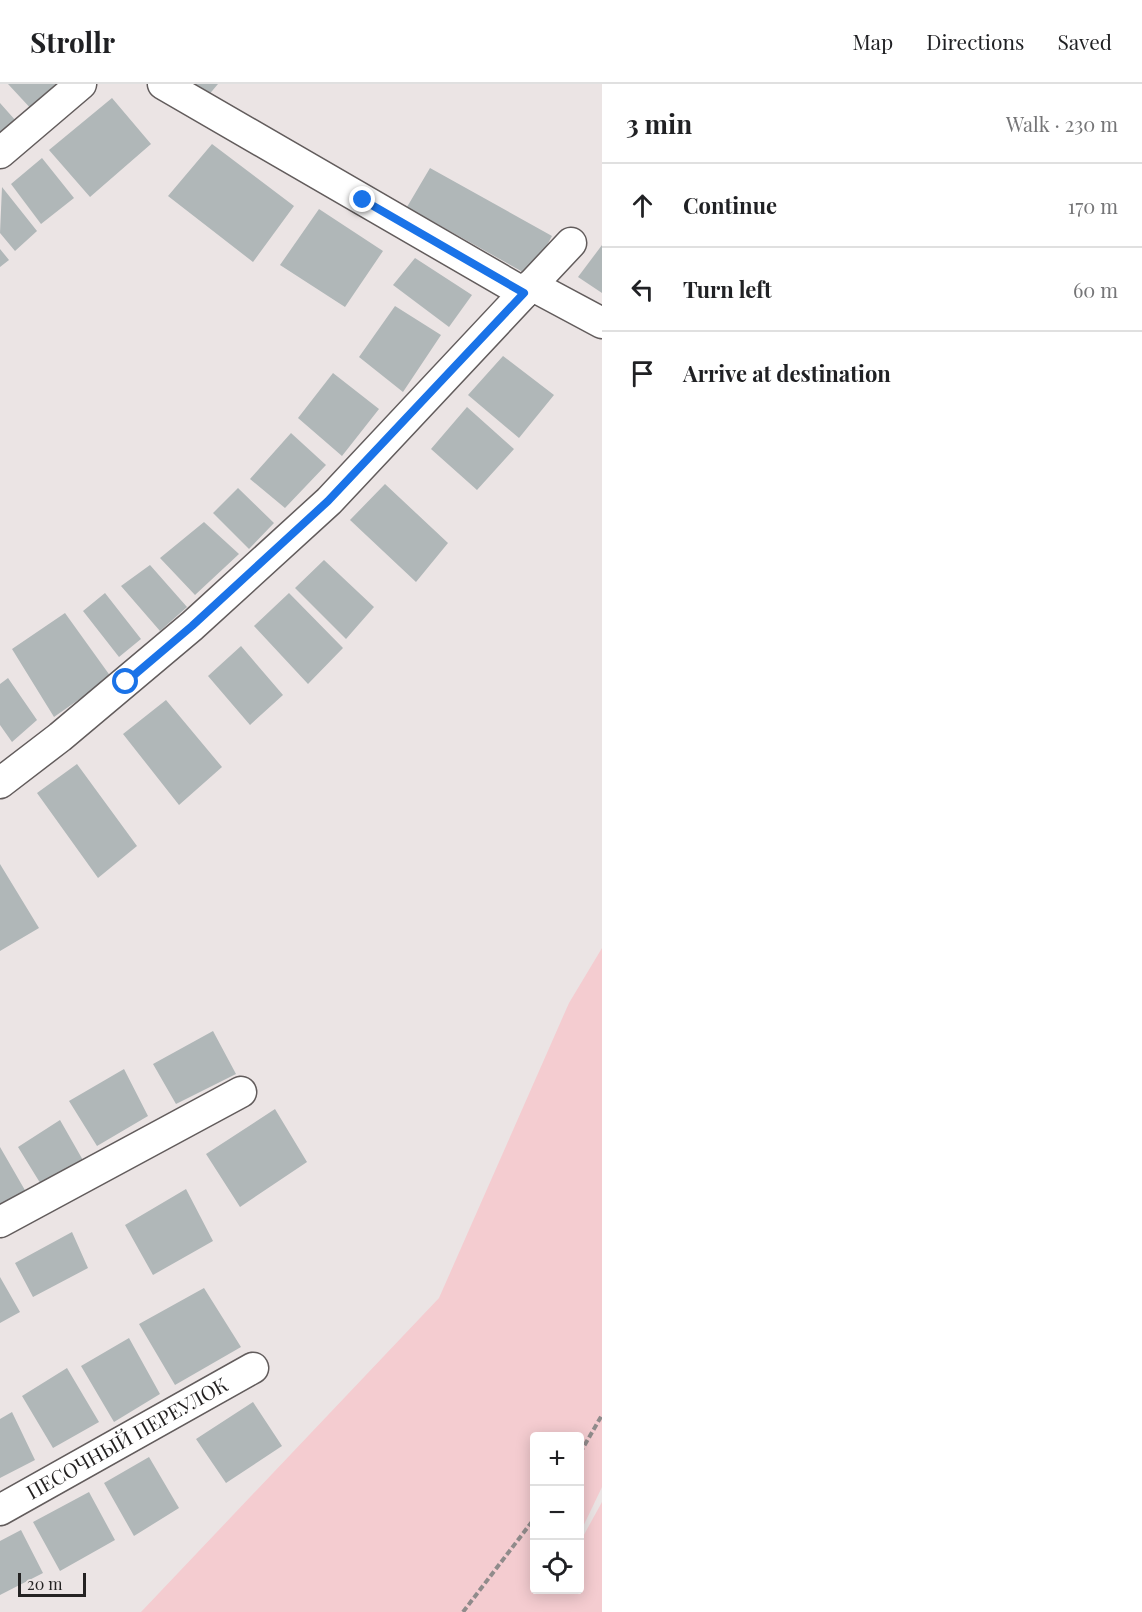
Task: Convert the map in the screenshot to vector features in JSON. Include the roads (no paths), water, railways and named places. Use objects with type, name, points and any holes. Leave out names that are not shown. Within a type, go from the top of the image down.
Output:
[{"type":"street","points":[[0,153],[81,84]]},
{"type":"street","points":[[164,84],[527,289],[602,322]]},
{"type":"street","points":[[0,783],[60,737],[192,626],[328,501],[571,243]]},
{"type":"street","points":[[0,1222],[241,1092]]},
{"type":"street","name":"ПЕСОЧНЫЙ ПЕРЕУЛОК","points":[[0,1510],[253,1368]]}]
